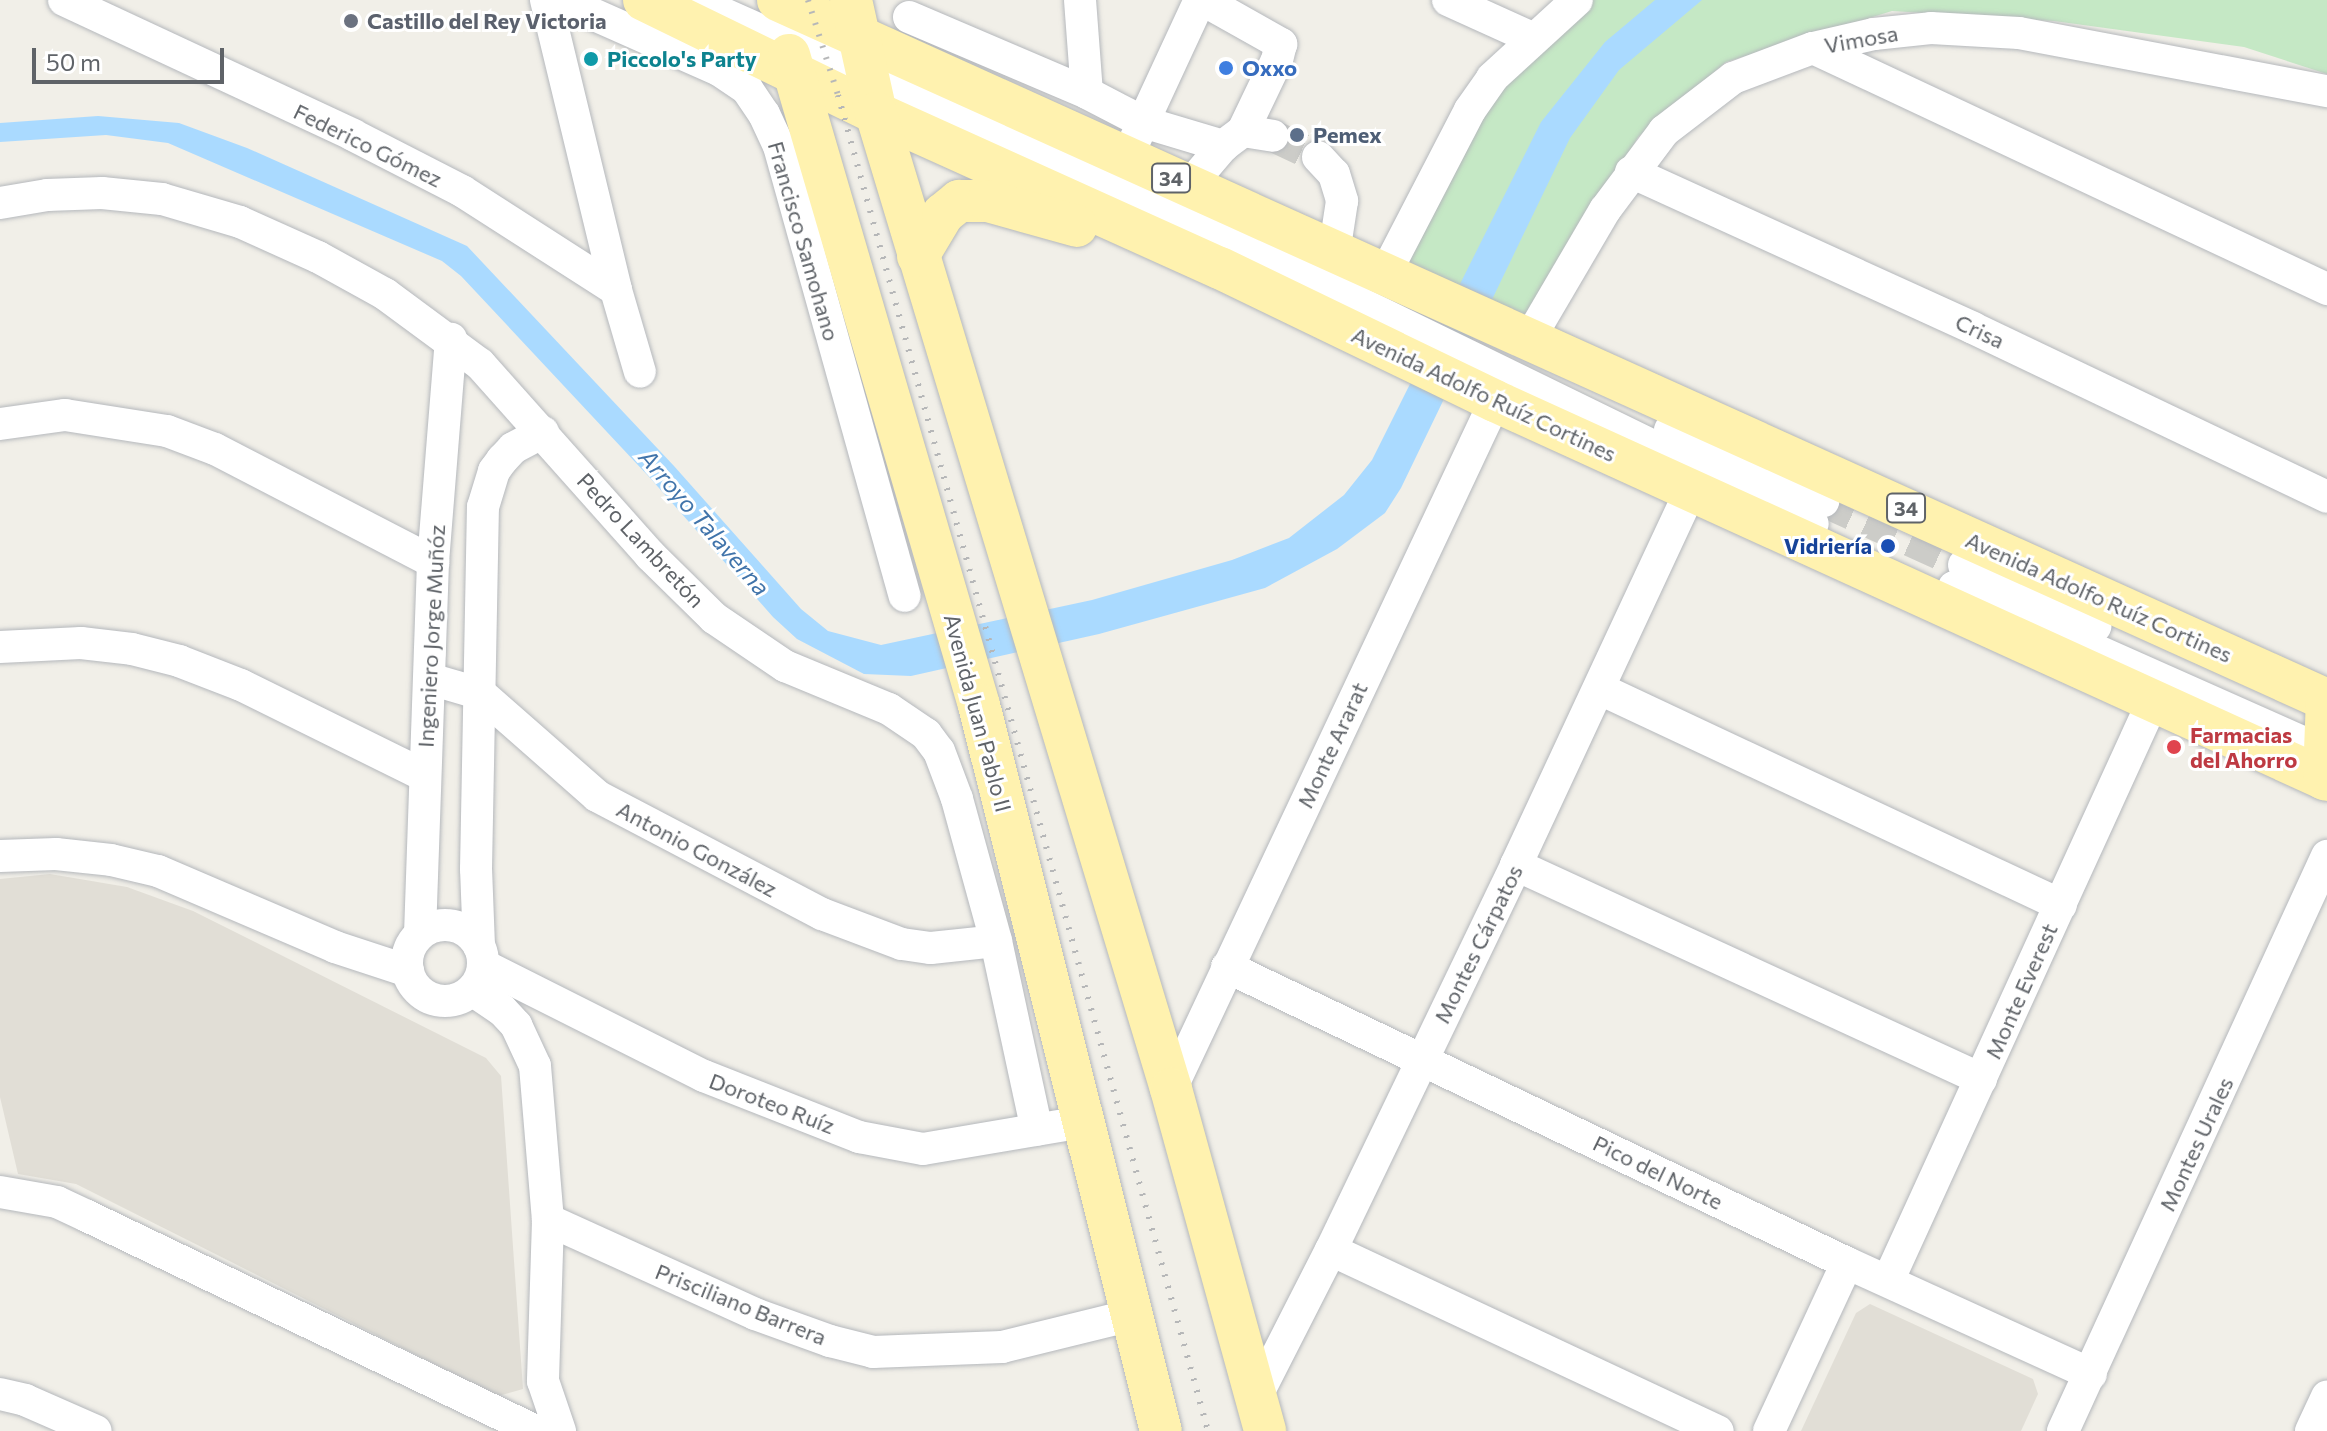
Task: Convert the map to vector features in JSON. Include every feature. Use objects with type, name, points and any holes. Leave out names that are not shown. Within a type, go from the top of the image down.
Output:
[{"type":"main road","name":"Avenida Adolfo Ruíz Cortines","points":[[644,0],[782,27],[864,57],[1220,268],[1495,401],[2153,701],[2326,741]]},
{"type":"main road","name":"Avenida Adolfo Ruíz Cortines","points":[[782,27],[864,57],[922,67],[1135,141],[1189,186],[1528,341],[1786,453],[2326,741]]},
{"type":"main road","name":"Avenida Juan Pablo II","points":[[782,27],[979,705],[1161,1431]]},
{"type":"main road","points":[[864,57],[918,256],[1171,1089],[1261,1413]]},
{"type":"main road","points":[[918,256],[943,214],[959,201],[988,201],[1220,268]]},
{"type":"street","name":"Federico Gómez","points":[[64,0],[353,135],[462,191],[616,290]]},
{"type":"street","points":[[546,0],[616,290],[640,372]]},
{"type":"street","name":"Francisco Samohano","points":[[561,0],[719,70],[747,89],[764,114],[779,146],[905,596]]},
{"type":"street","points":[[693,0],[782,27]]},
{"type":"street","points":[[742,0],[782,27]]},
{"type":"street","points":[[1080,0],[1087,93]]},
{"type":"street","points":[[1135,141],[1202,0],[1281,44],[1246,138],[1189,186]]},
{"type":"street","points":[[1448,0],[1534,39]]},
{"type":"street","points":[[1384,276],[1470,110],[1492,78],[1577,0]]},
{"type":"street","points":[[907,8],[1087,93],[1135,141],[1246,138]]},
{"type":"street","points":[[907,8],[922,67]]},
{"type":"street","name":"Vimosa","points":[[1528,341],[1631,172],[1664,131],[1709,93],[1733,78],[1813,48],[1874,34],[1931,28],[2019,33],[2327,91]]},
{"type":"street","points":[[1813,48],[2327,289]]},
{"type":"street","points":[[864,57],[1241,245],[1818,512]]},
{"type":"street","points":[[1318,157],[1334,174],[1342,201],[1334,253]]},
{"type":"street","name":"Crisa","points":[[1631,172],[1973,328],[2327,497]]},
{"type":"street","name":"Pedro Lambretón","points":[[0,203],[47,195],[102,193],[162,199],[240,222],[359,279],[451,339],[480,364],[650,555],[736,635],[801,674],[889,709],[926,734],[939,751],[957,799],[996,941],[1037,1130]]},
{"type":"street","name":"Ingeniero Jorge Muñóz","points":[[420,934],[423,775],[430,679],[433,562],[451,339]]},
{"type":"street","name":"Monte Ararat","points":[[1171,1089],[1495,401]]},
{"type":"street","points":[[0,424],[65,415],[167,431],[215,449],[433,562]]},
{"type":"street","name":"Ingeniero Jorge Muñóz","points":[[478,967],[476,869],[483,507],[494,471],[502,460],[513,448],[543,432]]},
{"type":"street","name":"Montes Cárpatos","points":[[1261,1413],[1331,1250],[1600,689],[1691,490]]},
{"type":"street","points":[[1959,576],[2326,741]]},
{"type":"street","points":[[0,647],[81,643],[132,649],[179,661],[241,685],[423,775]]},
{"type":"street","name":"Antonio González","points":[[430,679],[481,694],[597,796],[822,914],[902,944],[931,948],[996,941]]},
{"type":"street","points":[[1600,689],[2061,905]]},
{"type":"street","name":"Monte Everest","points":[[1888,1281],[2153,701]]},
{"type":"street","points":[[0,856],[56,854],[111,860],[158,871],[335,947],[408,971]]},
{"type":"street","name":"Montes Urales","points":[[2063,1431],[2327,856]]},
{"type":"street","points":[[423,864],[476,869]]},
{"type":"street","points":[[1516,865],[1981,1079]]},
{"type":"street","points":[[0,1192],[57,1202],[525,1429],[543,1381],[548,1220],[535,1066],[516,1025],[502,1010],[459,928],[432,927],[420,934],[407,958],[408,971],[415,986],[427,997],[443,1001],[458,999],[478,967]]},
{"type":"street","name":"Doroteo Ruíz","points":[[478,967],[704,1076],[859,1137],[923,1149],[1082,1122]]},
{"type":"street","name":"Pico del Norte","points":[[1227,967],[1847,1263],[2091,1374]]},
{"type":"street","name":"Prisciliano Barrera","points":[[548,1220],[755,1314],[830,1341],[873,1352],[1002,1347],[1132,1315]]},
{"type":"street","points":[[1331,1250],[1718,1431]]},
{"type":"street","points":[[1769,1431],[1847,1263]]},
{"type":"street","points":[[543,1381],[560,1431]]},
{"type":"street","points":[[0,1394],[25,1400],[96,1431]]},
{"type":"street","points":[[2311,1431],[2327,1396]]},
{"type":"shaded area","points":[[50,874],[127,887],[193,911],[486,1058],[501,1076],[523,1389],[498,1396],[76,1184],[18,1174],[0,1097],[0,879]]},
{"type":"shaded area","points":[[1870,1304],[2033,1379],[2038,1394],[2021,1431],[1801,1431],[1856,1313]]},
{"type":"green space","points":[[1585,0],[2327,0],[2327,74],[2244,47],[2054,21],[1892,11],[1726,62],[1638,137],[1531,326],[1397,265],[1474,113]]},
{"type":"water","name":"Arroyo Talaverna","points":[[1655,0],[1702,0],[1619,70],[1570,138],[1401,488],[1385,513],[1337,549],[1265,588],[1099,634],[911,676],[864,674],[797,639],[773,617],[651,479],[461,276],[442,261],[168,143],[106,135],[0,142],[0,123],[98,116],[179,123],[247,148],[467,246],[674,466],[801,609],[828,631],[881,645],[1092,600],[1232,560],[1289,538],[1344,495],[1372,460],[1541,122],[1605,42]]},
{"type":"tunnel","points":[[1273,136],[1318,157]]},
{"type":"tunnel","points":[[1823,501],[1964,565]]},
{"type":"railway","points":[[808,0],[838,95],[1208,1431]]},
{"type":"place","name":"Castillo del Rey Victoria","points":[[351,21]]},
{"type":"place","name":"Piccolo's Party","points":[[591,59]]},
{"type":"place","name":"Oxxo","points":[[1226,68]]},
{"type":"place","name":"Pemex","points":[[1297,135]]},
{"type":"place","name":"Vidriería","points":[[1888,546]]},
{"type":"place","name":"Farmacias del Ahorro","points":[[2174,747]]}]
